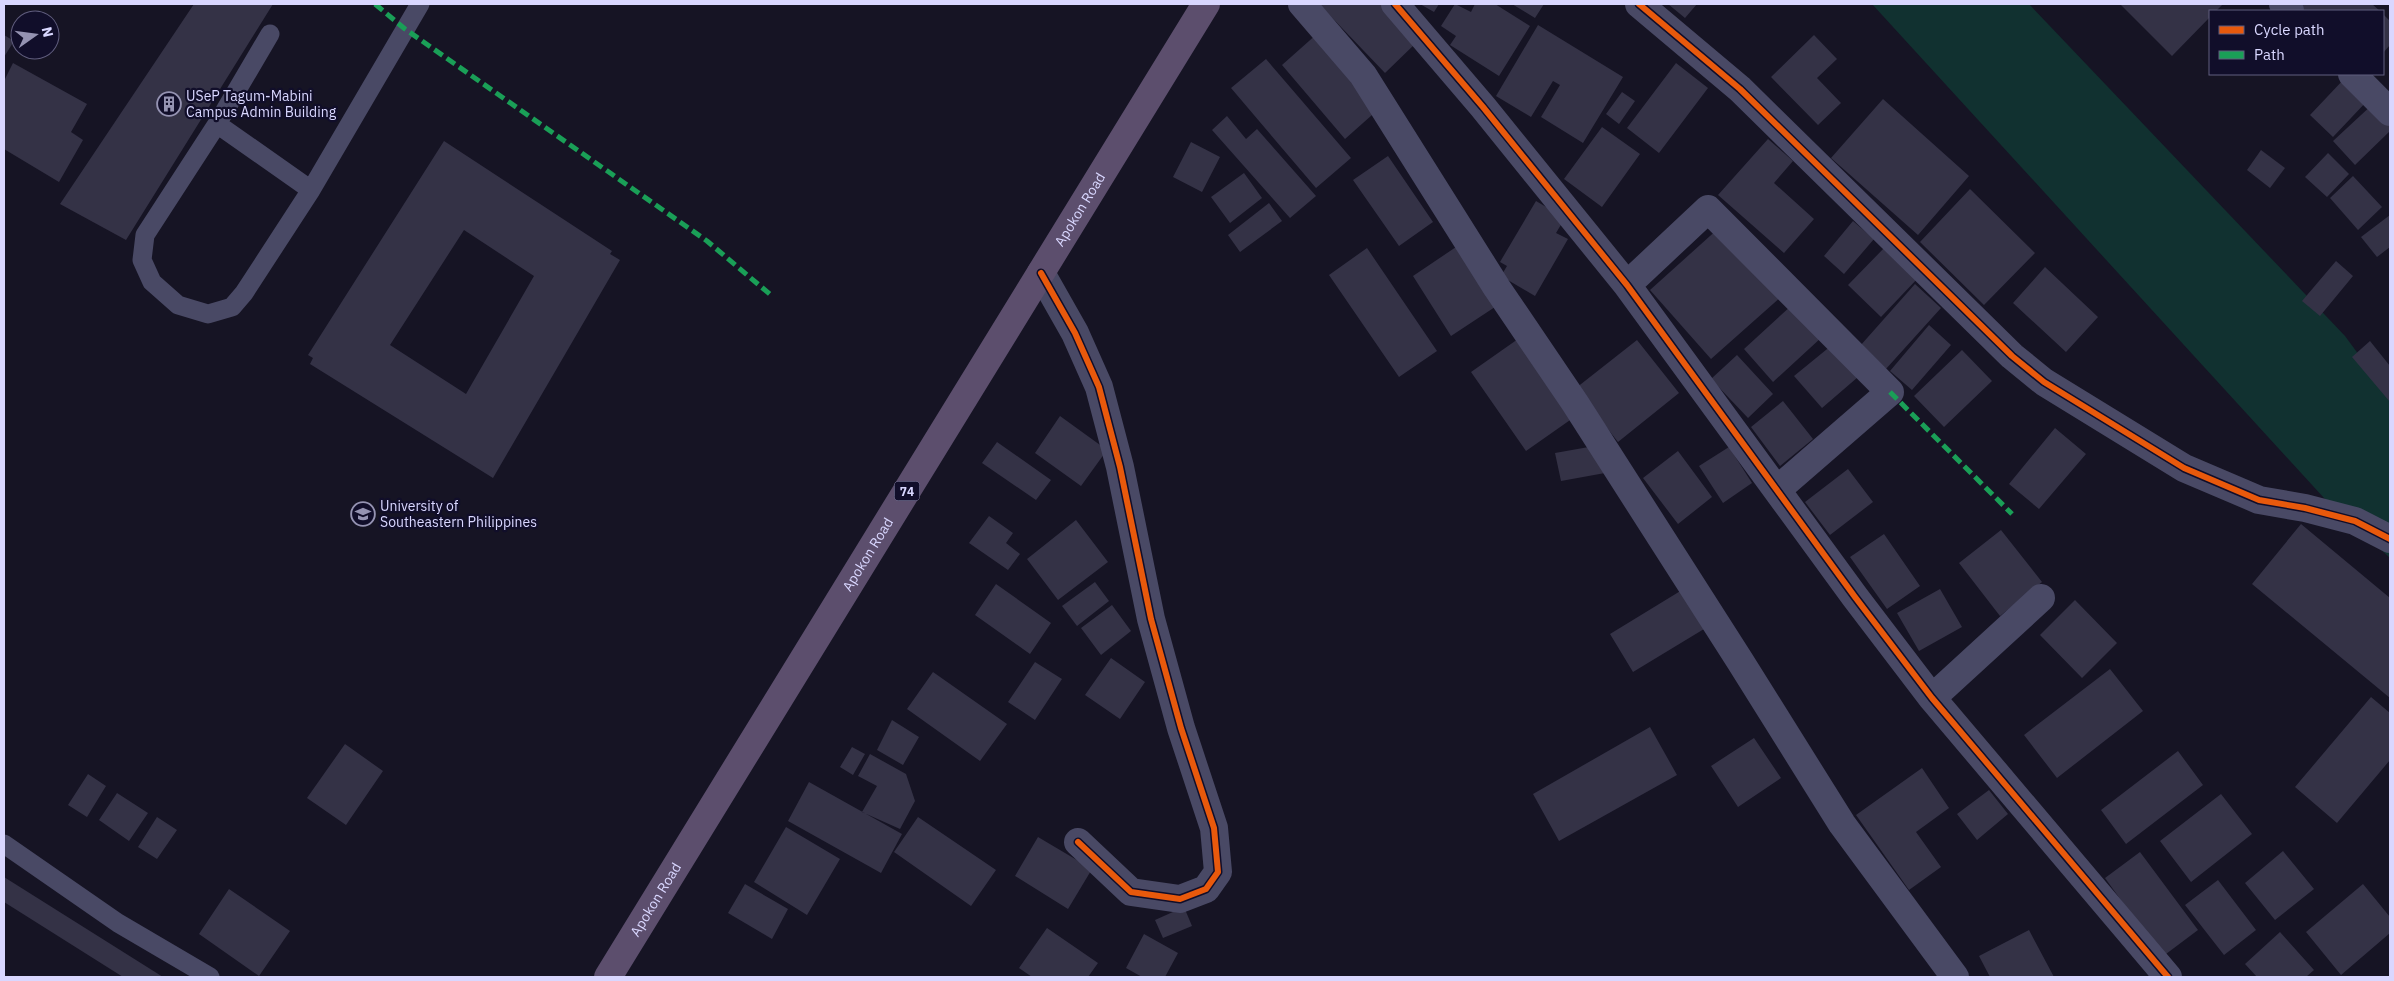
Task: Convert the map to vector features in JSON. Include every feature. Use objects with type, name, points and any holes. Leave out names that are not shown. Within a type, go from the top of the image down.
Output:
[{"type":"highway","name":"Apokon Road","points":[[608,977],[1206,4]]},
{"type":"street","points":[[1302,4],[1364,74],[1497,288],[1580,412],[1842,824],[1955,977]]},
{"type":"street","points":[[1395,4],[1484,107],[1627,285],[1932,698],[2168,977]]},
{"type":"street","points":[[1639,4],[1740,89],[2012,356],[2044,382],[2184,468],[2221,486],[2258,500],[2305,508],[2355,521],[2390,538]]},
{"type":"street","points":[[2353,75],[2390,112]]},
{"type":"street","points":[[1627,285],[1708,209],[1890,392],[1777,490]]},
{"type":"street","points":[[1041,273],[1075,333],[1099,387],[1120,468],[1152,619],[1181,728],[1214,828],[1218,872],[1206,889],[1180,899],[1131,892],[1078,842]]},
{"type":"street","points":[[1932,698],[2041,598]]},
{"type":"lane","points":[[270,34],[217,124],[145,235],[142,260],[152,282],[178,305],[208,314],[232,307],[244,293],[311,190],[420,4]]},
{"type":"lane","points":[[217,124],[311,190]]},
{"type":"lane","points":[[4,844],[118,923],[210,977]]},
{"type":"green space","points":[[1872,4],[2029,4],[2345,336],[2390,397],[2390,558],[2324,498]]},
{"type":"building","name":"USeP Tagum-Mabini Campus Admin Building","points":[[194,4],[273,4],[126,240],[60,204]]},
{"type":"building","points":[[1319,4],[1381,4],[1417,42],[1385,73]]},
{"type":"building","points":[[1420,4],[1439,4],[1434,12]]},
{"type":"building","points":[[1455,4],[1471,12],[1475,4],[1495,4],[1530,26],[1499,76],[1450,45],[1456,36],[1441,26]]},
{"type":"building","points":[[1512,4],[1544,4],[1535,18]]},
{"type":"building","points":[[1668,4],[1697,4],[1685,18]]},
{"type":"building","points":[[2120,4],[2223,4],[2217,10],[2209,10],[2209,18],[2172,56]]},
{"type":"building","points":[[2295,4],[2372,4],[2379,10],[2302,10]]},
{"type":"building","points":[[2384,15],[2390,21],[2390,45],[2384,52]]},
{"type":"building","points":[[1538,25],[1623,77],[1583,143],[1541,117],[1560,85],[1553,81],[1531,117],[1496,96]]},
{"type":"building","points":[[1318,33],[1381,107],[1345,139],[1282,65]]},
{"type":"building","points":[[4,35],[10,39],[10,47],[4,57]]},
{"type":"building","points":[[1814,35],[1837,59],[1817,78],[1841,103],[1818,125],[1771,77]]},
{"type":"building","points":[[1266,59],[1351,158],[1316,188],[1231,88]]},
{"type":"building","points":[[13,63],[87,104],[71,132],[83,140],[59,182],[4,149],[4,81]]},
{"type":"building","points":[[1676,63],[1708,88],[1659,153],[1627,128]]},
{"type":"building","points":[[2345,78],[2368,100],[2333,137],[2310,115]]},
{"type":"building","points":[[1622,92],[1635,101],[1619,124],[1606,114]]},
{"type":"building","points":[[1883,99],[1969,176],[1918,235],[1831,158]]},
{"type":"building","points":[[2374,103],[2390,120],[2390,131],[2355,165],[2333,141]]},
{"type":"building","points":[[1227,116],[1246,139],[1257,129],[1316,196],[1290,218],[1212,130]]},
{"type":"building","points":[[1602,127],[1640,154],[1602,207],[1564,179]]},
{"type":"building","points":[[1768,139],[1793,161],[1774,183],[1814,219],[1784,253],[1718,195]]},
{"type":"building","points":[[444,141],[612,251],[610,254],[620,260],[493,478],[310,364],[313,358],[308,355]],"holes":[[[464,230],[534,276],[466,394],[390,345]]]},
{"type":"building","points":[[1191,142],[1220,157],[1202,192],[1173,177]]},
{"type":"building","points":[[2261,150],[2285,168],[2270,188],[2247,170]]},
{"type":"building","points":[[2328,153],[2349,174],[2327,197],[2305,177]]},
{"type":"building","points":[[1388,156],[1433,222],[1399,246],[1353,180]]},
{"type":"building","points":[[1244,173],[1262,198],[1230,223],[1211,197]]},
{"type":"building","points":[[2353,176],[2382,207],[2358,230],[2330,198]]},
{"type":"building","points":[[1970,189],[2035,253],[1984,305],[1920,242]]},
{"type":"building","points":[[1536,201],[1565,218],[1556,233],[1568,239],[1535,296],[1501,276],[1507,266],[1500,262]]},
{"type":"building","points":[[1269,203],[1282,221],[1240,252],[1228,235]]},
{"type":"building","points":[[2390,215],[2390,247],[2377,257],[2361,237]]},
{"type":"building","points":[[1853,221],[1874,239],[1844,274],[1824,256]]},
{"type":"building","points":[[1720,227],[1782,296],[1711,359],[1650,290]]},
{"type":"building","points":[[1886,246],[1918,278],[1881,317],[1848,285]]},
{"type":"building","points":[[1456,247],[1495,307],[1451,336],[1413,276]]},
{"type":"building","points":[[1367,248],[1437,351],[1399,377],[1329,275]]},
{"type":"building","points":[[2336,261],[2353,276],[2320,316],[2302,301]]},
{"type":"building","points":[[2045,267],[2098,317],[2066,352],[2013,303]]},
{"type":"building","points":[[1915,284],[1941,308],[1885,370],[1860,346]]},
{"type":"building","points":[[1792,305],[1822,337],[1773,382],[1744,349]]},
{"type":"building","points":[[1929,325],[1951,345],[1912,390],[1890,371]]},
{"type":"building","points":[[1518,339],[1573,418],[1526,451],[1471,372]]},
{"type":"building","points":[[1637,340],[1679,393],[1618,442],[1576,388]]},
{"type":"building","points":[[2370,341],[2390,366],[2390,402],[2352,357]]},
{"type":"building","points":[[1832,345],[1858,377],[1822,408],[1794,376]]},
{"type":"building","points":[[1962,350],[1992,381],[1944,427],[1914,396]]},
{"type":"building","points":[[1737,355],[1773,394],[1748,418],[1711,379]]},
{"type":"building","points":[[1783,401],[1813,439],[1780,466],[1751,427]]},
{"type":"building","points":[[1060,416],[1107,450],[1081,486],[1035,453]]},
{"type":"building","points":[[2055,428],[2086,454],[2039,509],[2009,484]]},
{"type":"building","points":[[997,442],[1051,480],[1036,500],[982,463]]},
{"type":"building","points":[[1600,445],[1605,473],[1561,481],[1555,453]]},
{"type":"building","points":[[1729,447],[1752,483],[1723,503],[1699,466]]},
{"type":"building","points":[[1678,451],[1712,497],[1678,524],[1643,478]]},
{"type":"building","points":[[1848,469],[1873,502],[1830,535],[1805,502]]},
{"type":"building","points":[[989,516],[1013,533],[1006,543],[1020,554],[1008,570],[969,543]]},
{"type":"building","points":[[1076,520],[1108,562],[1058,600],[1027,559]]},
{"type":"building","points":[[2301,524],[2390,598],[2390,698],[2252,584]]},
{"type":"building","points":[[2001,530],[2042,582],[2000,616],[1959,563]]},
{"type":"building","points":[[1884,534],[1920,586],[1887,609],[1850,557]]},
{"type":"building","points":[[1095,582],[1109,601],[1077,626],[1062,606]]},
{"type":"building","points":[[996,584],[1051,623],[1030,654],[975,615]]},
{"type":"building","points":[[1940,589],[1962,627],[1919,651],[1897,613]]},
{"type":"building","points":[[1682,590],[1704,629],[1633,672],[1610,634]]},
{"type":"building","points":[[2075,600],[2117,643],[2082,678],[2040,635]]},
{"type":"building","points":[[1112,605],[1131,631],[1101,655],[1081,628]]},
{"type":"building","points":[[1111,658],[1145,682],[1120,719],[1085,695]]},
{"type":"building","points":[[1035,662],[1062,679],[1035,720],[1008,702]]},
{"type":"building","points":[[2110,669],[2143,711],[2057,778],[2024,735]]},
{"type":"building","points":[[933,672],[1007,724],[980,761],[907,709]]},
{"type":"building","points":[[2371,697],[2390,713],[2390,760],[2337,823],[2295,787]]},
{"type":"building","points":[[892,720],[919,737],[903,765],[877,750]]},
{"type":"building","points":[[1650,727],[1677,775],[1559,841],[1533,794]]},
{"type":"building","points":[[1754,738],[1781,778],[1738,807],[1711,766]]},
{"type":"building","points":[[345,744],[383,771],[346,825],[307,798]]},
{"type":"building","points":[[852,747],[865,754],[853,775],[840,767]]},
{"type":"building","points":[[2178,751],[2203,785],[2126,844],[2101,810]]},
{"type":"building","points":[[870,754],[906,774],[915,801],[900,829],[862,812],[877,786],[858,776]]},
{"type":"building","points":[[1922,768],[1949,808],[1916,832],[1941,867],[1909,890],[1856,815]]},
{"type":"building","points":[[88,774],[106,786],[87,817],[68,805]]},
{"type":"building","points":[[809,782],[902,834],[881,873],[788,821]]},
{"type":"building","points":[[1989,790],[2008,814],[1977,840],[1957,814]]},
{"type":"building","points":[[117,793],[148,813],[129,841],[99,820]]},
{"type":"building","points":[[2221,794],[2252,834],[2191,882],[2160,841]]},
{"type":"building","points":[[157,817],[177,830],[157,859],[138,847]]},
{"type":"building","points":[[918,817],[996,870],[971,906],[894,852]]},
{"type":"building","points":[[786,827],[840,859],[807,915],[754,882]]},
{"type":"building","points":[[1038,837],[1092,869],[1068,909],[1015,876]]},
{"type":"building","points":[[2283,851],[2314,889],[2275,920],[2245,883]]},
{"type":"building","points":[[2140,852],[2198,930],[2162,957],[2105,878]]},
{"type":"building","points":[[4,877],[163,977],[123,977],[4,902]]},
{"type":"building","points":[[2218,880],[2256,930],[2224,955],[2185,905]]},
{"type":"building","points":[[745,884],[788,909],[772,939],[728,913]]},
{"type":"building","points":[[2363,884],[2390,917],[2390,933],[2341,975],[2306,932]]},
{"type":"building","points":[[229,889],[290,931],[259,976],[199,934]]},
{"type":"building","points":[[1184,907],[1192,926],[1163,938],[1155,920]]},
{"type":"building","points":[[1047,928],[1098,963],[1088,977],[1032,977],[1019,968]]},
{"type":"building","points":[[2029,930],[2054,977],[1990,977],[1979,956]]},
{"type":"building","points":[[2280,932],[2314,970],[2306,977],[2257,977],[2245,964]]},
{"type":"building","points":[[1144,934],[1178,953],[1165,977],[1142,977],[1126,968]]},
{"type":"marked path","points":[[375,4],[405,29],[707,241],[772,296]]},
{"type":"marked path","points":[[1890,392],[2012,514]]},
{"type":"cycle path","points":[[1395,4],[1483,107],[1627,285],[1855,597],[1932,698],[2168,977]]},
{"type":"cycle path","points":[[1639,4],[1740,89],[2012,356],[2044,382],[2184,468],[2259,500],[2305,508],[2355,521],[2390,539]]},
{"type":"cycle path","points":[[1041,273],[1075,333],[1099,387],[1120,467],[1151,619],[1181,728],[1214,828],[1218,872],[1206,889],[1180,899],[1131,892],[1078,842]]},
{"type":"place","name":"USeP Tagum-Mabini Campus Admin Building","points":[[169,104]]},
{"type":"place","name":"University of Southeastern Philippines","points":[[363,514]]}]
